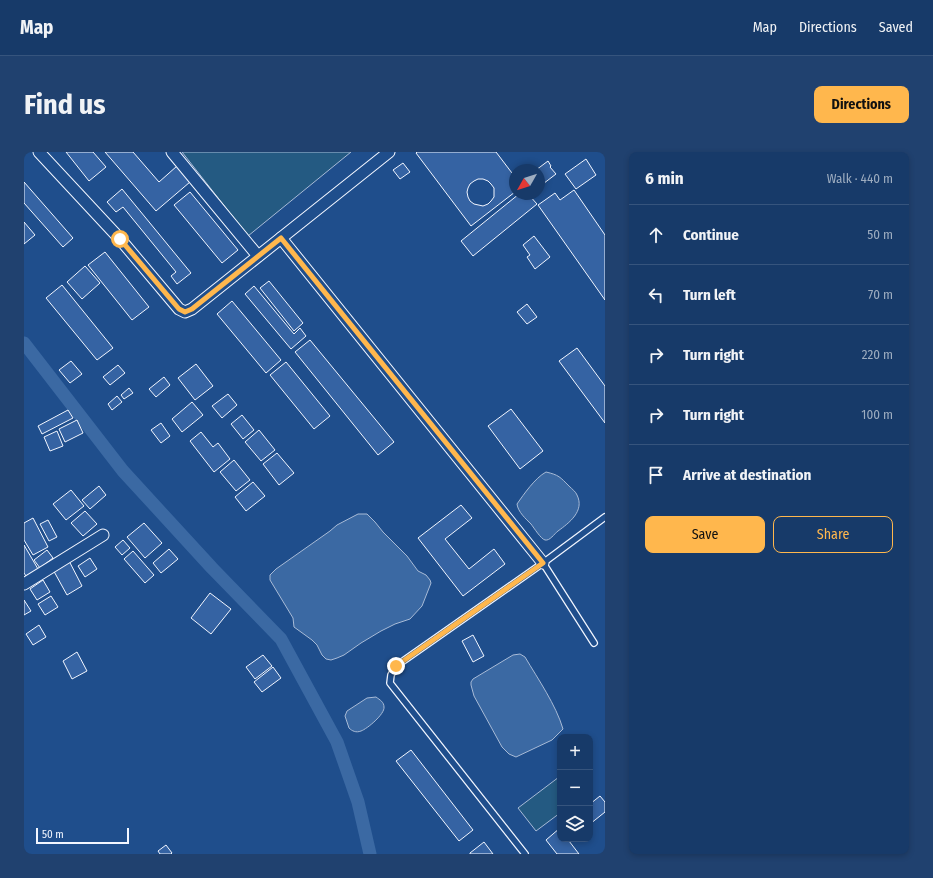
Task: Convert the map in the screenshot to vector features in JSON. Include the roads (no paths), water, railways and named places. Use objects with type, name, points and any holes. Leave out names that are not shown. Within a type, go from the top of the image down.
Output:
[{"type":"street","points":[[40,152],[120,239],[179,309],[185,312],[192,309],[389,152]]},
{"type":"street","points":[[172,152],[258,256]]},
{"type":"street","points":[[281,238],[543,563]]},
{"type":"street","points":[[24,584],[103,535]]},
{"type":"lane","points":[[525,854],[390,683],[391,675],[396,666],[543,563],[605,517]]},
{"type":"lane","points":[[543,563],[594,643]]},
{"type":"waterway","points":[[24,343],[123,471],[212,568],[281,639],[337,742],[358,802],[370,854]]}]
